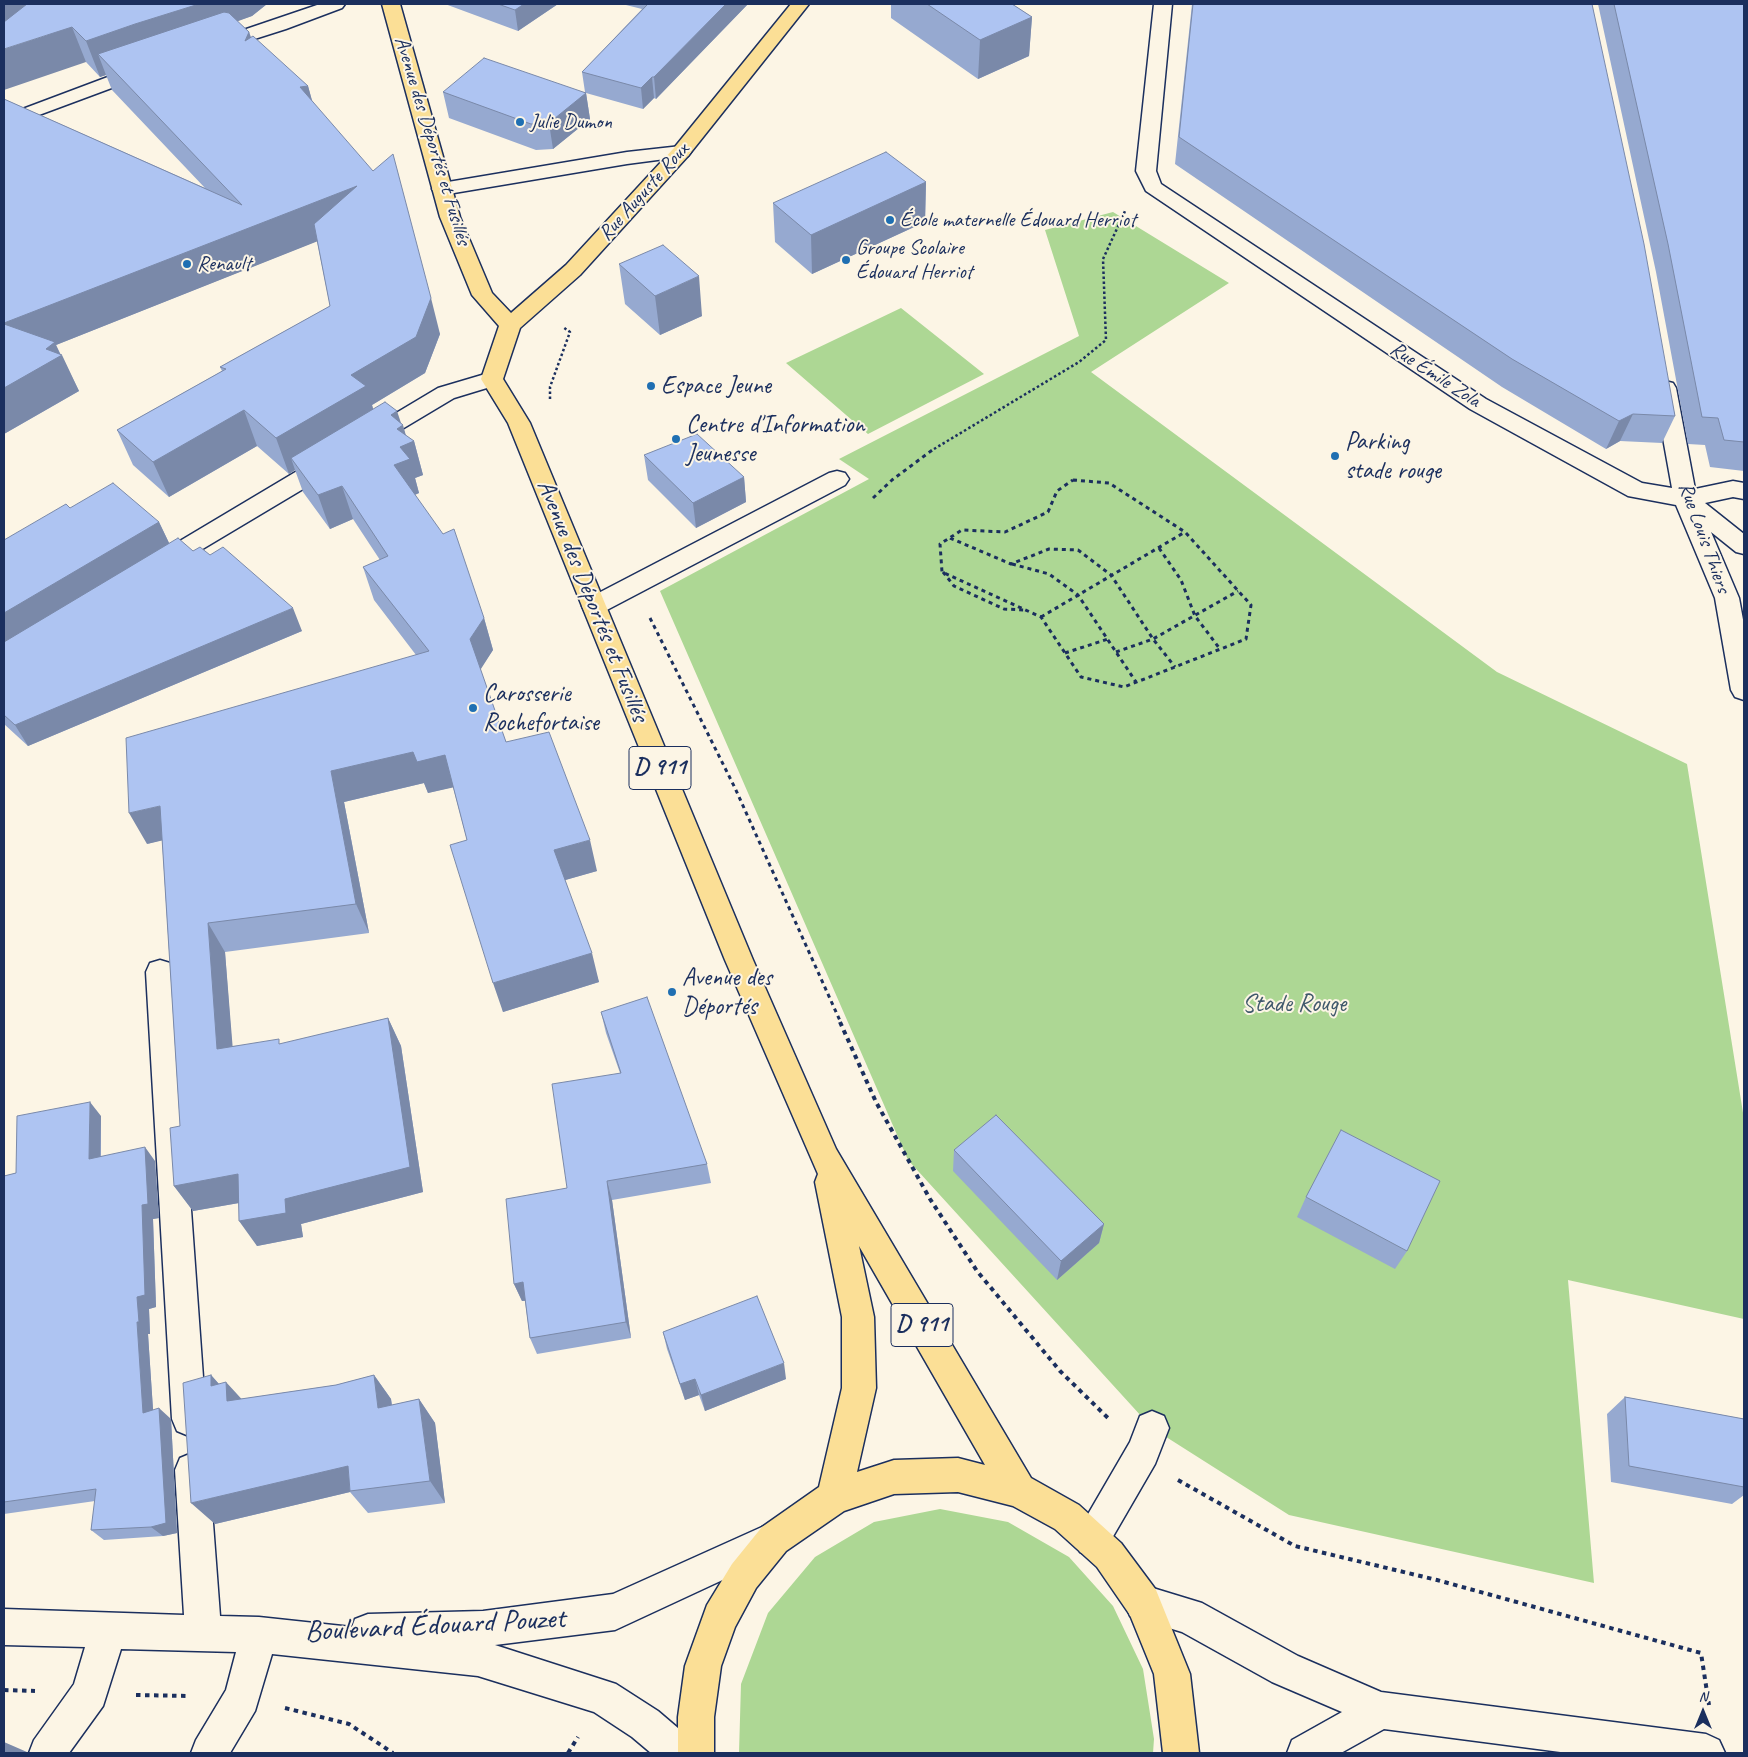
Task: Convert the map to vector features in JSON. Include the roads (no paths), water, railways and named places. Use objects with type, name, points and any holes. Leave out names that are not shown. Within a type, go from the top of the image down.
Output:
[{"type":"main road","name":"Avenue des Déportés et Fusillés","points":[[391,4],[450,217],[483,294],[510,325]]},
{"type":"main road","name":"Rue Auguste Roux","points":[[510,325],[574,270],[681,152],[800,4]]},
{"type":"main road","points":[[492,378],[510,325]]},
{"type":"main road","name":"Avenue des Déportés et Fusillés","points":[[492,378],[519,423],[739,960],[825,1158],[1019,1490]]},
{"type":"main road","name":"Avenue des Déportés et Fusillés","points":[[825,1158],[858,1325],[859,1388],[834,1497]]},
{"type":"main road","points":[[696,1753],[696,1717],[703,1666],[720,1618],[744,1576],[774,1539],[834,1497],[894,1477],[958,1475],[1019,1490],[1067,1517],[1110,1555],[1143,1603],[1172,1674],[1181,1753]]},
{"type":"street","points":[[200,51],[280,26],[336,4]]},
{"type":"street","name":"Rue Émile Zola","points":[[1163,4],[1146,171],[1152,187],[1478,404],[1636,490],[1685,499],[1744,546]]},
{"type":"street","points":[[11,114],[164,63]]},
{"type":"street","points":[[442,189],[627,158],[681,152]]},
{"type":"street","name":"Rue Louis Thiers","points":[[1661,366],[1685,499],[1727,598],[1744,690]]},
{"type":"street","points":[[140,576],[446,393],[492,378]]},
{"type":"street","points":[[594,606],[837,479]]},
{"type":"street","points":[[1685,499],[1733,489],[1744,491]]},
{"type":"street","points":[[160,972],[202,1633]]},
{"type":"street","points":[[1092,1540],[1147,1440]]},
{"type":"street","name":"Boulevard Édouard Pouzet","points":[[4,1628],[259,1635],[483,1629],[615,1612],[774,1539]]},
{"type":"street","points":[[1143,1603],[1189,1616],[1285,1670],[1381,1710],[1706,1753]]},
{"type":"street","points":[[47,1753],[90,1693],[108,1630]]},
{"type":"street","points":[[208,1753],[242,1698],[259,1635]]},
{"type":"street","name":"Boulevard Édouard Pouzet","points":[[259,1635],[478,1658],[603,1697],[645,1724],[679,1753]]},
{"type":"street","points":[[1305,1753],[1381,1710]]},
{"type":"place","name":"Julie Dumon","points":[[520,122]]},
{"type":"place","name":"École maternelle Édouard Herriot","points":[[890,220]]},
{"type":"place","name":"Groupe Scolaire Édouard Herriot","points":[[846,260]]},
{"type":"place","name":"Renault","points":[[187,264]]},
{"type":"place","name":"Espace Jeune","points":[[651,386]]},
{"type":"place","name":"Centre d'Information Jeunesse","points":[[676,439]]},
{"type":"place","name":"Parking stade rouge","points":[[1335,456]]},
{"type":"place","name":"Carosserie Rochefortaise","points":[[473,708]]},
{"type":"place","name":"Avenue des Déportés","points":[[672,992]]},
{"type":"park label","name":"Stade Rouge","points":[[1294,1004]]}]
